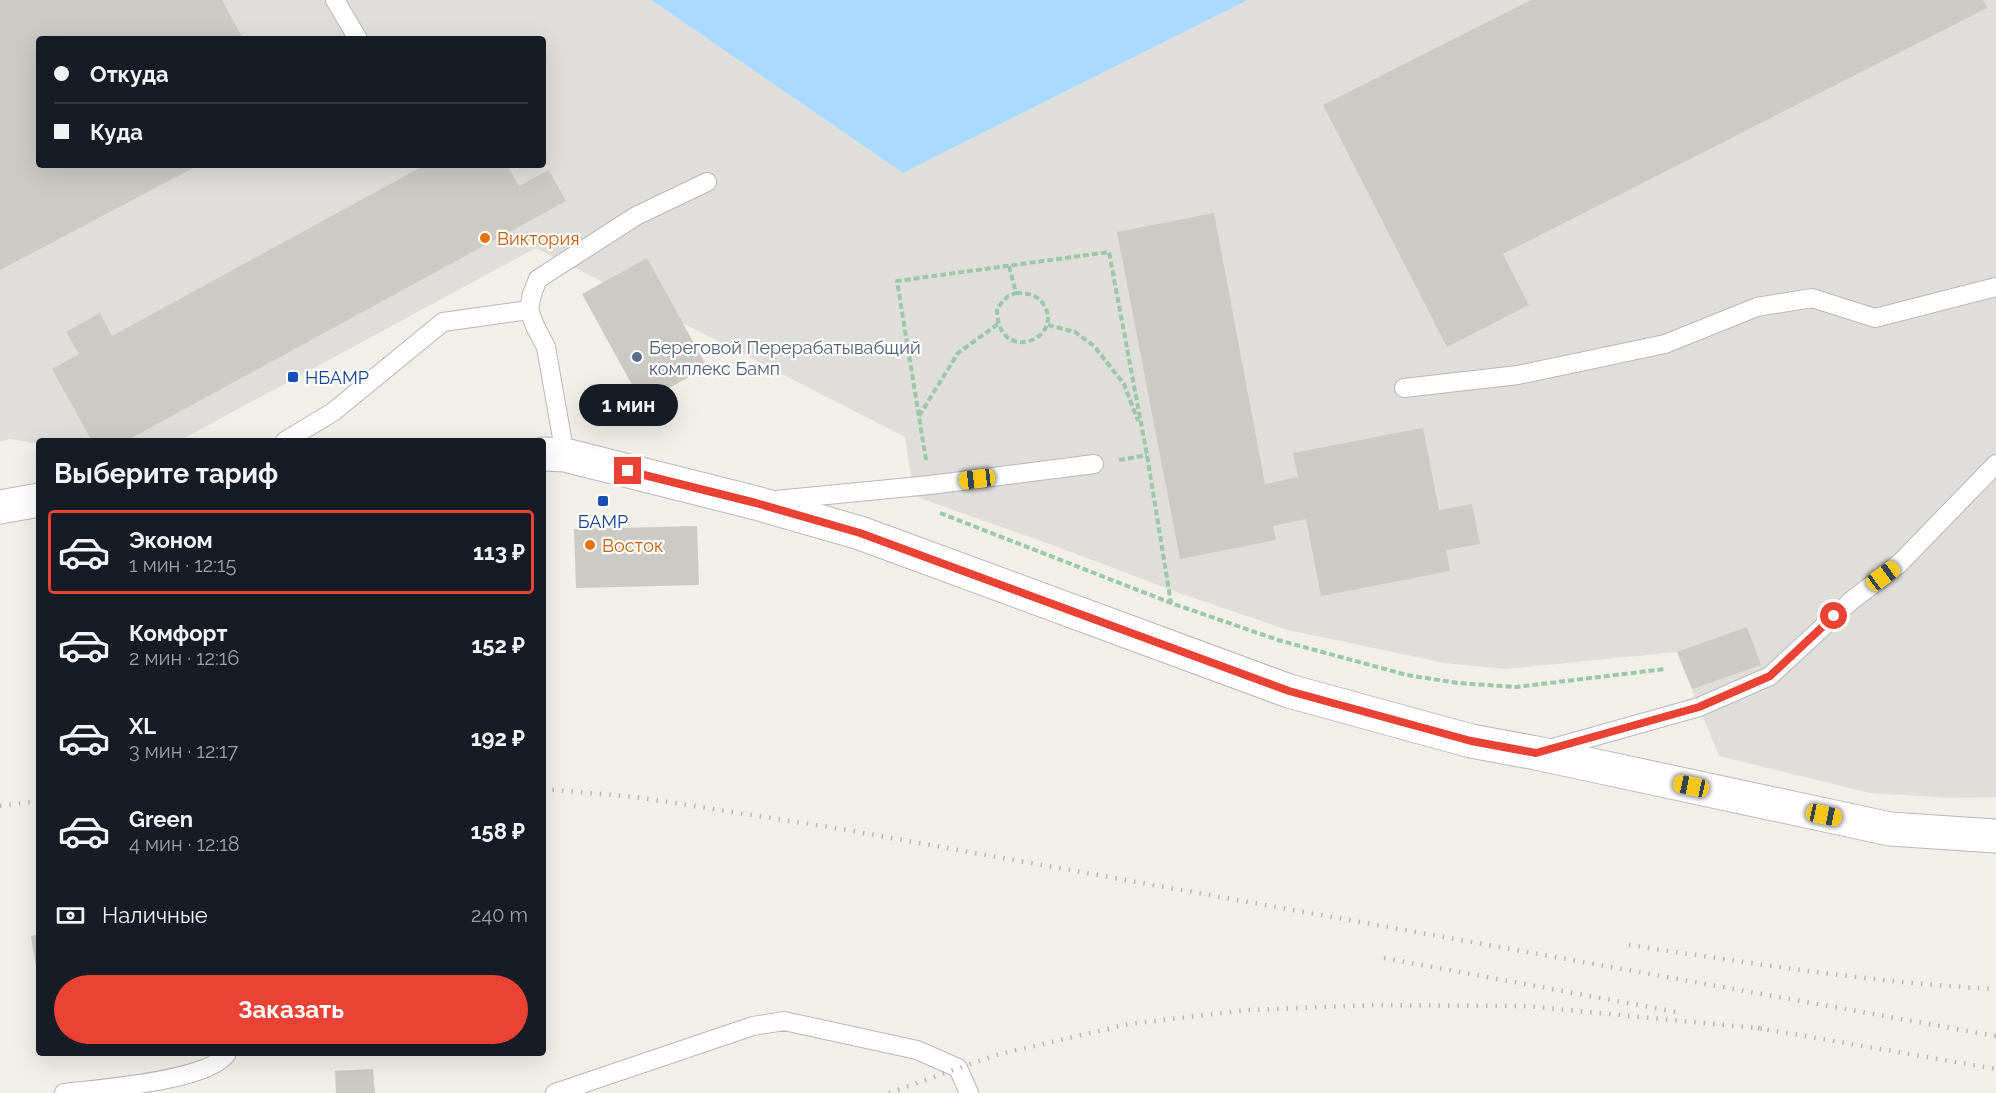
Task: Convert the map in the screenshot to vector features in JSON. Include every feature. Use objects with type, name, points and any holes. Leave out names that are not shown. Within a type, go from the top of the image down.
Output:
[{"type":"street","points":[[554,454],[756,503],[860,533],[1289,691],[1471,741],[1890,829],[1996,836]]},
{"type":"street","points":[[0,507],[36,501]]},
{"type":"lane","points":[[335,0],[356,36]]},
{"type":"lane","points":[[554,454],[546,347],[529,310],[538,279],[636,216],[707,182]]},
{"type":"lane","points":[[1404,388],[1518,375],[1665,344],[1757,307],[1812,298],[1875,318],[1996,287]]},
{"type":"lane","points":[[290,438],[333,411],[443,322],[529,310]]},
{"type":"lane","points":[[756,503],[930,485],[1094,464]]},
{"type":"lane","points":[[1536,753],[1699,707],[1770,676],[1851,601],[1899,564],[1996,464]]},
{"type":"lane","points":[[555,1093],[753,1026],[784,1021],[916,1050],[958,1068],[969,1093]]},
{"type":"lane","points":[[64,1093],[185,1076],[224,1059],[226,1056]]},
{"type":"path","points":[[1171,603],[1109,252],[897,281],[933,511],[1171,603],[1308,649],[1407,675],[1458,684],[1516,687],[1665,669]]},
{"type":"path","points":[[1009,266],[1016,293]]},
{"type":"path","points":[[1016,293],[1028,293],[1038,298],[1048,312],[1048,324],[1033,341],[1023,343],[1012,341],[1005,336],[999,324],[997,308],[1008,296],[1016,293]]},
{"type":"path","points":[[919,416],[958,353],[999,324]]},
{"type":"path","points":[[1048,324],[1075,332],[1094,346],[1124,384],[1142,431]]},
{"type":"shaded area","points":[[0,0],[651,0],[903,173],[1248,0],[1996,0],[1996,797],[1950,798],[1870,793],[1719,756],[1677,652],[1506,669],[1445,663],[1288,630],[1179,593],[914,496],[905,437],[536,248],[185,438],[36,438],[36,443],[10,439],[0,442]]},
{"type":"water","points":[[651,0],[1248,0],[903,173]]},
{"type":"building","points":[[0,0],[222,0],[241,36],[36,36],[36,168],[193,168],[0,270]]},
{"type":"building","points":[[1531,0],[1983,0],[1987,8],[1503,254],[1529,305],[1447,347],[1323,105]]},
{"type":"building","points":[[420,168],[509,168],[519,186],[549,170],[566,201],[132,438],[90,438],[52,369],[79,354],[66,332],[100,313],[112,336]]},
{"type":"building","points":[[1214,213],[1265,484],[1298,477],[1293,453],[1423,428],[1439,510],[1472,504],[1480,544],[1446,550],[1450,571],[1321,596],[1306,519],[1273,526],[1276,540],[1180,559],[1117,232]]},
{"type":"building","points":[[647,258],[707,367],[642,403],[582,294]]},
{"type":"building","points":[[697,526],[699,585],[576,588],[574,529]]},
{"type":"building","points":[[1747,627],[1761,665],[1692,689],[1677,652]]},
{"type":"building","points":[[36,935],[36,966],[31,936]]},
{"type":"building","points":[[373,1069],[375,1093],[336,1093],[335,1071]]},
{"type":"railway","points":[[546,789],[636,797],[841,829],[1996,1036]]},
{"type":"railway","points":[[0,806],[36,801]]},
{"type":"railway","points":[[1629,945],[1858,977],[1996,989]]},
{"type":"railway","points":[[1384,958],[1682,1013]]},
{"type":"railway","points":[[889,1093],[996,1055],[1129,1024],[1247,1010],[1375,1005],[1526,1006],[1766,1029]]},
{"type":"railway","points":[[1758,1028],[1996,1069]]},
{"type":"place","name":"Виктория","points":[[485,238]]},
{"type":"place","name":"Береговой Перерабатывабщий комплекс Бамп","points":[[637,357]]},
{"type":"place","name":"НБАМР","points":[[293,377]]},
{"type":"place","name":"БАМР","points":[[603,501]]},
{"type":"place","name":"Восток","points":[[590,545]]},
{"type":"route","points":[[628,471],[756,503],[860,533],[1289,691],[1471,741],[1536,753],[1699,707],[1770,676],[1834,616]]}]
